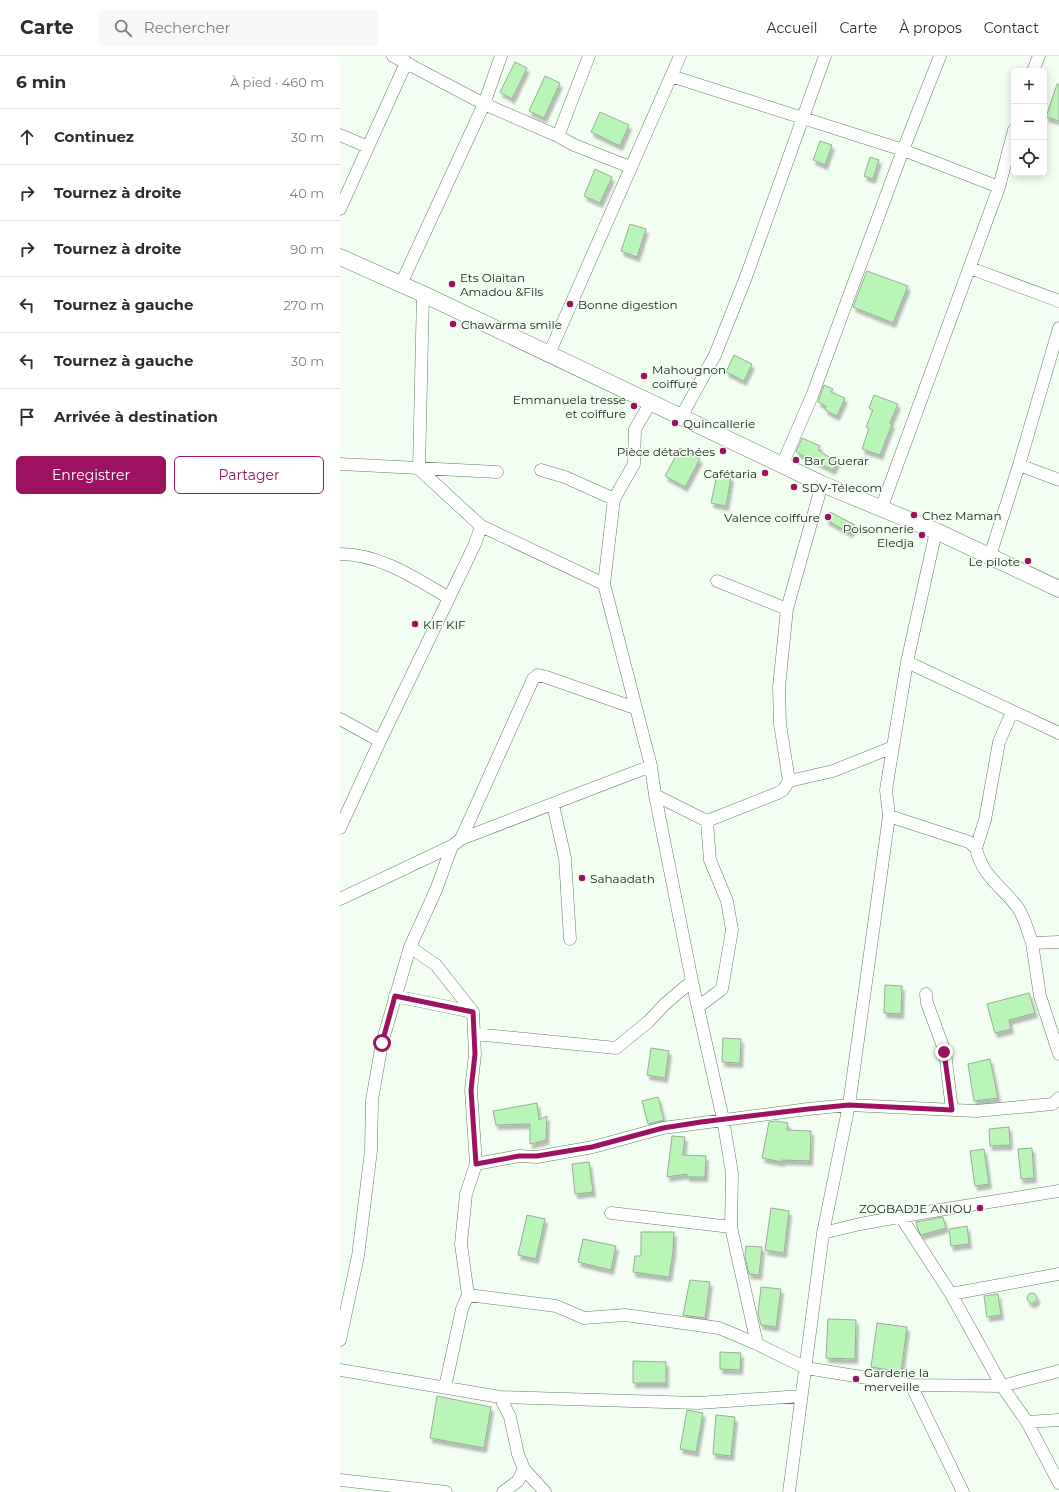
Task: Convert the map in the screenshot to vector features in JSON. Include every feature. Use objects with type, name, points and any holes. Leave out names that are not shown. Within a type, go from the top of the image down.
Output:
[{"type":"main road","points":[[340,257],[423,294],[822,484],[936,531],[1059,588]]},
{"type":"street","points":[[393,56],[404,59],[484,104],[558,136],[574,145],[630,167]]},
{"type":"street","points":[[401,284],[484,104],[501,56]]},
{"type":"street","points":[[558,136],[589,56]]},
{"type":"street","points":[[549,354],[680,56]]},
{"type":"street","points":[[681,417],[715,355],[748,271],[825,56]]},
{"type":"street","points":[[782,465],[812,396],[903,150],[940,56]]},
{"type":"street","points":[[1034,68],[1039,56]]},
{"type":"street","points":[[340,209],[368,147],[404,59]]},
{"type":"street","points":[[671,76],[903,150],[999,187]]},
{"type":"street","points":[[340,135],[368,147]]},
{"type":"street","points":[[881,509],[999,187],[1011,140]]},
{"type":"street","points":[[970,268],[1059,301]]},
{"type":"street","points":[[423,294],[419,468],[481,526],[604,584]]},
{"type":"street","points":[[990,556],[1019,465],[1059,328]]},
{"type":"street","points":[[651,402],[635,429],[634,464],[614,499],[604,584],[651,766],[655,795],[692,982],[723,1120],[732,1173],[730,1226],[757,1344]]},
{"type":"street","points":[[340,464],[497,472]]},
{"type":"street","points":[[1019,465],[1059,480]]},
{"type":"street","points":[[541,470],[565,477],[614,499]]},
{"type":"street","points":[[655,795],[707,821],[778,793],[783,790],[789,781],[780,724],[779,687],[787,609],[822,484]]},
{"type":"street","points":[[340,828],[380,741],[475,544],[481,526]]},
{"type":"street","points":[[788,1492],[806,1368],[823,1233],[849,1105],[889,816],[886,790],[907,662],[936,531]]},
{"type":"street","points":[[340,554],[358,554],[400,569],[449,598]]},
{"type":"street","points":[[717,581],[787,609]]},
{"type":"street","points":[[907,662],[1059,733]]},
{"type":"street","points":[[340,1340],[358,1256],[371,1151],[372,1100],[382,1043],[410,947],[456,842],[533,679],[538,675],[635,708]]},
{"type":"street","points":[[1012,712],[999,742],[985,820],[976,848],[978,857],[994,883],[1018,909],[1032,943],[1040,996],[1059,1054]]},
{"type":"street","points":[[340,720],[380,741]]},
{"type":"street","points":[[789,781],[833,771],[893,747]]},
{"type":"street","points":[[340,899],[456,842],[651,766]]},
{"type":"street","points":[[553,805],[565,858],[570,939]]},
{"type":"street","points":[[889,816],[969,842],[976,848]]},
{"type":"street","points":[[698,1007],[722,989],[732,930],[727,901],[710,860],[707,821]]},
{"type":"street","points":[[1032,943],[1059,942]]},
{"type":"street","points":[[410,947],[436,966],[454,986],[473,1012],[475,1054],[471,1090],[476,1164],[466,1194],[461,1244],[468,1295],[462,1309],[445,1387]]},
{"type":"street","points":[[474,1034],[557,1044],[616,1048],[648,1022],[665,1004],[692,982]]},
{"type":"street","points":[[926,994],[927,1003],[944,1052],[952,1110]]},
{"type":"street","points":[[395,996],[473,1012]]},
{"type":"street","points":[[476,1164],[519,1156],[537,1156],[586,1148],[663,1128],[849,1105],[976,1111],[1053,1104],[1059,1098]]},
{"type":"street","points":[[823,1233],[901,1217],[1059,1191]]},
{"type":"street","points":[[611,1214],[730,1226]]},
{"type":"street","points":[[901,1217],[951,1294],[1002,1386],[1027,1422],[1059,1483]]},
{"type":"street","points":[[951,1294],[1059,1274]]},
{"type":"street","points":[[468,1295],[556,1306],[584,1318],[625,1315],[719,1328],[757,1344],[806,1368],[911,1385],[1002,1386],[1059,1371]]},
{"type":"street","points":[[340,1370],[500,1396],[698,1403],[801,1396]]},
{"type":"street","points":[[911,1385],[963,1492]]},
{"type":"street","points":[[500,1396],[510,1417],[518,1454],[524,1469],[545,1492]]},
{"type":"street","points":[[1027,1422],[1059,1420]]},
{"type":"street","points":[[503,1492],[518,1481],[524,1469]]},
{"type":"street","points":[[340,1480],[371,1488],[446,1492]]},
{"type":"building","points":[[515,62],[527,68],[512,99],[500,92]]},
{"type":"building","points":[[545,76],[560,83],[544,118],[529,111]]},
{"type":"building","points":[[1057,84],[1059,84],[1059,121],[1047,117]]},
{"type":"building","points":[[600,112],[629,125],[620,146],[591,132]]},
{"type":"building","points":[[820,141],[832,145],[825,165],[813,160]]},
{"type":"building","points":[[870,157],[879,160],[873,179],[864,176]]},
{"type":"building","points":[[595,169],[612,177],[600,203],[584,196]]},
{"type":"building","points":[[630,224],[646,229],[637,257],[621,251]]},
{"type":"building","points":[[867,271],[908,286],[893,323],[853,307]]},
{"type":"building","points":[[734,355],[752,364],[744,381],[726,372]]},
{"type":"building","points":[[824,385],[833,389],[831,392],[845,398],[837,416],[825,410],[826,406],[818,402]]},
{"type":"building","points":[[874,395],[898,404],[890,423],[892,424],[880,455],[862,449],[869,428],[866,427],[873,410],[869,408]]},
{"type":"building","points":[[802,438],[820,446],[818,450],[837,462],[833,470],[796,452]]},
{"type":"building","points":[[680,448],[700,459],[685,487],[665,476]]},
{"type":"building","points":[[717,474],[731,477],[726,506],[711,503]]},
{"type":"building","points":[[830,512],[855,525],[850,533],[826,520]]},
{"type":"building","points":[[885,985],[902,986],[901,1014],[884,1013]]},
{"type":"building","points":[[1029,993],[1035,1013],[1009,1020],[1011,1029],[995,1033],[987,1004]]},
{"type":"building","points":[[723,1038],[741,1039],[740,1063],[722,1062]]},
{"type":"building","points":[[651,1048],[669,1051],[665,1078],[647,1075]]},
{"type":"building","points":[[990,1059],[998,1098],[974,1101],[968,1064]]},
{"type":"building","points":[[658,1097],[664,1120],[648,1124],[642,1101]]},
{"type":"building","points":[[537,1103],[539,1120],[547,1116],[546,1140],[530,1144],[530,1124],[496,1125],[493,1111]]},
{"type":"building","points":[[776,1121],[788,1123],[787,1130],[811,1131],[810,1161],[782,1160],[782,1162],[762,1158],[769,1122]]},
{"type":"building","points":[[1009,1127],[1010,1145],[990,1146],[989,1129]]},
{"type":"building","points":[[672,1136],[685,1137],[683,1155],[706,1156],[705,1177],[687,1177],[687,1174],[667,1177]]},
{"type":"building","points":[[1032,1148],[1034,1178],[1021,1179],[1018,1149]]},
{"type":"building","points":[[984,1149],[989,1184],[975,1186],[970,1151]]},
{"type":"building","points":[[589,1162],[593,1192],[575,1194],[572,1164]]},
{"type":"building","points":[[771,1208],[789,1211],[784,1253],[765,1250]]},
{"type":"building","points":[[527,1215],[545,1219],[536,1259],[518,1255]]},
{"type":"building","points":[[943,1217],[946,1228],[921,1235],[916,1222]]},
{"type":"building","points":[[967,1226],[969,1244],[951,1246],[949,1229]]},
{"type":"building","points":[[641,1232],[674,1232],[673,1252],[669,1277],[633,1272],[635,1256],[641,1256]]},
{"type":"building","points":[[583,1239],[616,1246],[611,1270],[578,1262]]},
{"type":"building","points":[[746,1246],[762,1247],[759,1275],[749,1274],[745,1256]]},
{"type":"building","points":[[690,1280],[710,1282],[705,1318],[683,1315]]},
{"type":"building","points":[[761,1287],[781,1289],[776,1327],[761,1325],[758,1313]]},
{"type":"building","points":[[1032,1293],[1037,1298],[1032,1303],[1027,1298]]},
{"type":"building","points":[[998,1294],[1001,1315],[987,1317],[984,1296]]},
{"type":"building","points":[[828,1319],[856,1320],[855,1359],[826,1358]]},
{"type":"building","points":[[877,1323],[907,1327],[901,1372],[871,1367]]},
{"type":"building","points":[[720,1352],[741,1353],[740,1370],[720,1369]]},
{"type":"building","points":[[633,1361],[666,1362],[666,1383],[633,1383]]},
{"type":"building","points":[[437,1396],[491,1407],[484,1448],[430,1438]]},
{"type":"building","points":[[687,1410],[703,1413],[696,1452],[680,1449]]},
{"type":"building","points":[[716,1415],[735,1417],[731,1456],[713,1454]]},
{"type":"place","name":"Ets Olaitan Amadou &Fils","points":[[452,284]]},
{"type":"place","name":"Bonne digestion","points":[[570,304]]},
{"type":"place","name":"Chawarma smile","points":[[453,324]]},
{"type":"place","name":"Mahougnon coiffure","points":[[644,376]]},
{"type":"place","name":"Emmanuela tresse et coiffure","points":[[634,406]]},
{"type":"place","name":"Quincallerie","points":[[675,423]]},
{"type":"place","name":"Pièce détachées","points":[[723,451]]},
{"type":"place","name":"Bar Guerar","points":[[796,460]]},
{"type":"place","name":"Cafétaria","points":[[765,473]]},
{"type":"place","name":"SDV-Télecom","points":[[794,487]]},
{"type":"place","name":"Chez Maman","points":[[914,515]]},
{"type":"place","name":"Valence coiffure","points":[[828,517]]},
{"type":"place","name":"Poisonnerie Eledja","points":[[922,535]]},
{"type":"place","name":"Le pilote","points":[[1028,561]]},
{"type":"place","name":"KIF KIF","points":[[415,624]]},
{"type":"place","name":"Sahaadath","points":[[582,878]]},
{"type":"place","name":"ZOGBADJE ANIOU","points":[[980,1208]]},
{"type":"place","name":"Garderie la merveille","points":[[856,1379]]},
{"type":"route","points":[[382,1043],[395,996],[426,1004],[473,1012],[475,1054],[471,1090],[476,1164],[519,1156],[537,1156],[592,1147],[663,1128],[808,1109],[849,1105],[952,1110],[944,1052]]}]
